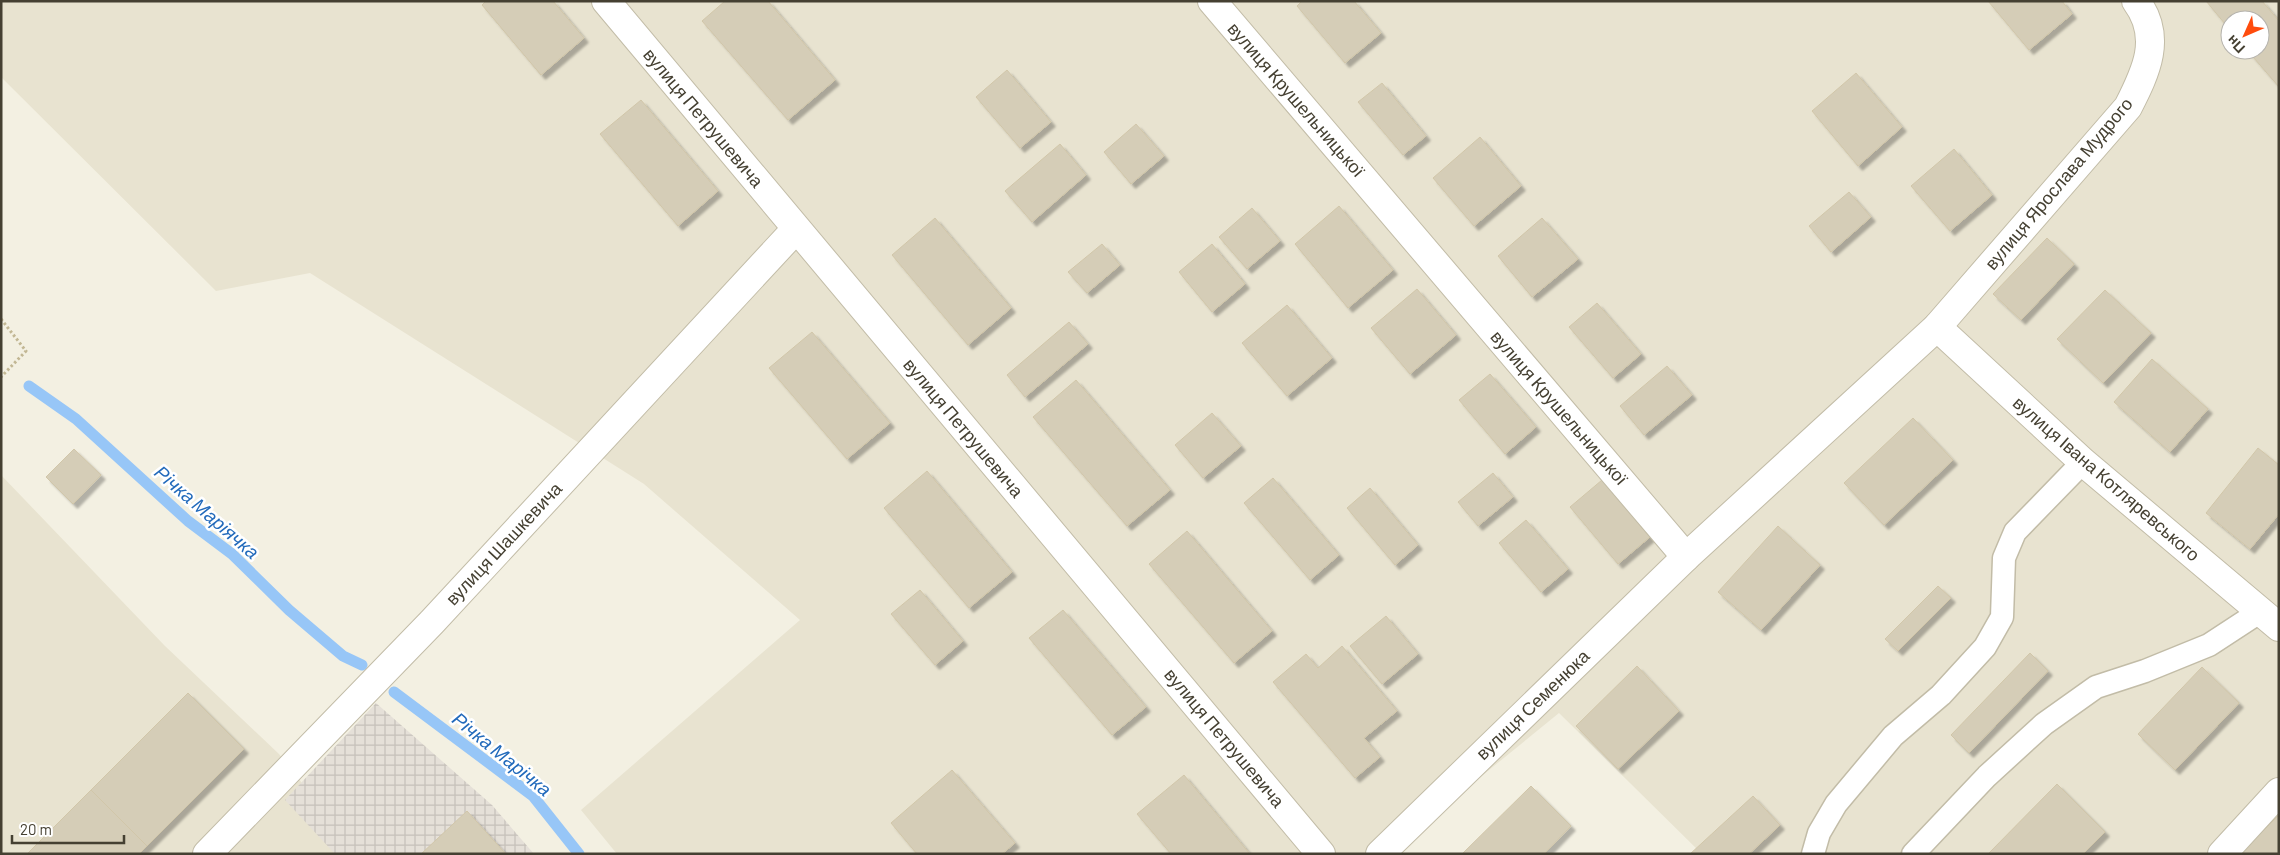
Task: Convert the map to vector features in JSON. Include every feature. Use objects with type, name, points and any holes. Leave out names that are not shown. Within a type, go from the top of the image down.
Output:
[{"type":"street","name":"вулиця Петрушевича","points":[[606,1],[1321,854]]},
{"type":"street","name":"вулиця Крушельницької","points":[[1212,1],[1686,557]]},
{"type":"street","name":"вулиця Ярослава Мудрого","points":[[1937,327],[2128,107],[2142,80],[2152,44],[2145,13],[2136,1]]},
{"type":"street","name":"вулиця Шашкевича","points":[[207,854],[432,622],[796,229]]},
{"type":"street","points":[[1686,557],[1937,327]]},
{"type":"street","name":"вулиця Івана Котляревського","points":[[1937,327],[2083,462],[2270,619]]},
{"type":"street","name":"вулиця Семенюка","points":[[1380,854],[1686,557]]},
{"type":"street","points":[[2222,854],[2279,792]]},
{"type":"lane","points":[[1813,854],[1819,833],[1836,804],[1893,736],[1941,695],[1985,646],[2002,617],[2004,558],[2015,532],[2083,462]]},
{"type":"lane","points":[[1913,854],[1929,834],[2044,724],[2096,687],[2145,671],[2270,619]]},
{"type":"path","points":[[1,319],[26,351],[1,377]]},
{"type":"shaded area","points":[[1,1],[2279,1],[2279,854],[1702,854],[1559,713],[1386,854],[617,854],[581,810],[800,620],[644,484],[310,273],[216,291],[1,77]]},
{"type":"shaded area","points":[[1,475],[165,646],[279,754],[358,854],[1,854]]},
{"type":"shaded area","points":[[376,703],[492,805],[534,854],[335,854],[285,800]]},
{"type":"building","points":[[486,1],[553,1],[584,38],[541,75],[482,5]]},
{"type":"building","points":[[725,1],[768,1],[835,80],[788,120],[702,21]]},
{"type":"building","points":[[1302,1],[1354,1],[1381,33],[1345,63],[1297,6]]},
{"type":"building","points":[[1988,1],[2062,1],[2072,14],[2029,50]]},
{"type":"building","points":[[2206,1],[2262,1],[2270,10],[2220,10],[2220,18]]},
{"type":"building","points":[[2270,10],[2279,21],[2279,87],[2256,60],[2270,60]]},
{"type":"building","points":[[1007,70],[1051,122],[1020,148],[976,97]]},
{"type":"building","points":[[1856,73],[1902,127],[1858,166],[1812,111]]},
{"type":"building","points":[[1382,83],[1426,136],[1403,155],[1358,102]]},
{"type":"building","points":[[641,100],[718,191],[678,226],[600,134]]},
{"type":"building","points":[[1136,124],[1164,156],[1131,184],[1104,152]]},
{"type":"building","points":[[1480,137],[1521,186],[1474,226],[1433,178]]},
{"type":"building","points":[[1060,144],[1086,175],[1032,222],[1005,191]]},
{"type":"building","points":[[1954,149],[1992,195],[1950,231],[1911,186]]},
{"type":"building","points":[[1849,192],[1871,217],[1831,252],[1809,226]]},
{"type":"building","points":[[1339,206],[1393,270],[1348,308],[1295,244]]},
{"type":"building","points":[[1252,208],[1280,241],[1247,269],[1219,237]]},
{"type":"building","points":[[935,218],[1011,308],[968,345],[892,255]]},
{"type":"building","points":[[1542,218],[1578,259],[1532,297],[1498,256]]},
{"type":"building","points":[[2047,238],[2074,264],[2021,320],[1993,294]]},
{"type":"building","points":[[1102,244],[1120,265],[1087,293],[1068,272]]},
{"type":"building","points":[[1212,244],[1245,284],[1212,312],[1179,272]]},
{"type":"building","points":[[1417,289],[1456,335],[1410,374],[1371,328]]},
{"type":"building","points":[[2105,290],[2151,333],[2103,383],[2057,339]]},
{"type":"building","points":[[1597,303],[1641,354],[1613,378],[1569,327]]},
{"type":"building","points":[[1287,305],[1332,358],[1287,396],[1242,343]]},
{"type":"building","points":[[1069,322],[1088,344],[1025,397],[1007,375]]},
{"type":"building","points":[[812,332],[890,423],[847,459],[769,368]]},
{"type":"building","points":[[2152,359],[2208,409],[2170,452],[2114,402]]},
{"type":"building","points":[[1667,366],[1692,395],[1644,435],[1620,406]]},
{"type":"building","points":[[1490,374],[1536,427],[1505,454],[1459,400]]},
{"type":"building","points":[[1076,380],[1170,490],[1127,526],[1033,417]]},
{"type":"building","points":[[1212,413],[1241,446],[1203,478],[1175,445]]},
{"type":"building","points":[[1913,418],[1953,460],[1884,525],[1844,483]]},
{"type":"building","points":[[2258,448],[2279,465],[2279,514],[2250,549],[2206,513]]},
{"type":"building","points":[[74,449],[101,475],[73,504],[46,477]]},
{"type":"building","points":[[927,471],[1012,572],[969,608],[884,508]]},
{"type":"building","points":[[1493,473],[1513,497],[1478,526],[1458,502]]},
{"type":"building","points":[[1273,478],[1339,555],[1310,580],[1244,503]]},
{"type":"building","points":[[1602,480],[1650,537],[1618,564],[1570,507]]},
{"type":"building","points":[[1370,488],[1418,545],[1395,565],[1347,508]]},
{"type":"building","points":[[1526,520],[1568,569],[1541,592],[1499,543]]},
{"type":"building","points":[[1778,526],[1820,565],[1761,630],[1718,592]]},
{"type":"building","points":[[1187,531],[1272,631],[1234,663],[1149,564]]},
{"type":"building","points":[[1938,586],[1951,598],[1898,651],[1885,639]]},
{"type":"building","points":[[920,590],[963,641],[935,665],[891,614]]},
{"type":"building","points":[[1063,610],[1146,707],[1112,735],[1029,638]]},
{"type":"building","points":[[1386,616],[1418,654],[1382,684],[1350,646]]},
{"type":"building","points":[[1342,646],[1397,711],[1364,738],[1380,757],[1355,778],[1273,682],[1306,654],[1318,668]]},
{"type":"building","points":[[2030,653],[2048,671],[1969,753],[1951,735]]},
{"type":"building","points":[[1637,666],[1679,711],[1618,769],[1576,726]]},
{"type":"building","points":[[2202,667],[2239,703],[2175,770],[2138,734]]},
{"type":"building","points":[[188,693],[244,749],[147,846],[91,790]]},
{"type":"building","points":[[952,770],[1015,843],[1002,854],[917,854],[891,823]]},
{"type":"building","points":[[1184,775],[1250,854],[1171,854],[1137,814]]},
{"type":"building","points":[[2057,784],[2105,832],[2083,854],[1988,854]]},
{"type":"building","points":[[1531,786],[1571,826],[1544,854],[1462,854]]},
{"type":"building","points":[[91,790],[147,846],[139,854],[27,854]]},
{"type":"building","points":[[1753,796],[1780,825],[1749,854],[1690,854]]},
{"type":"building","points":[[467,811],[506,854],[421,854]]},
{"type":"building","points":[[2279,815],[2279,854],[2240,854]]},
{"type":"waterway","name":"Річка Маріячка","points":[[29,386],[76,419],[188,521],[232,554],[289,610],[343,656],[362,665]]},
{"type":"waterway","name":"Річка Марічка","points":[[394,692],[533,796],[579,854]]}]
